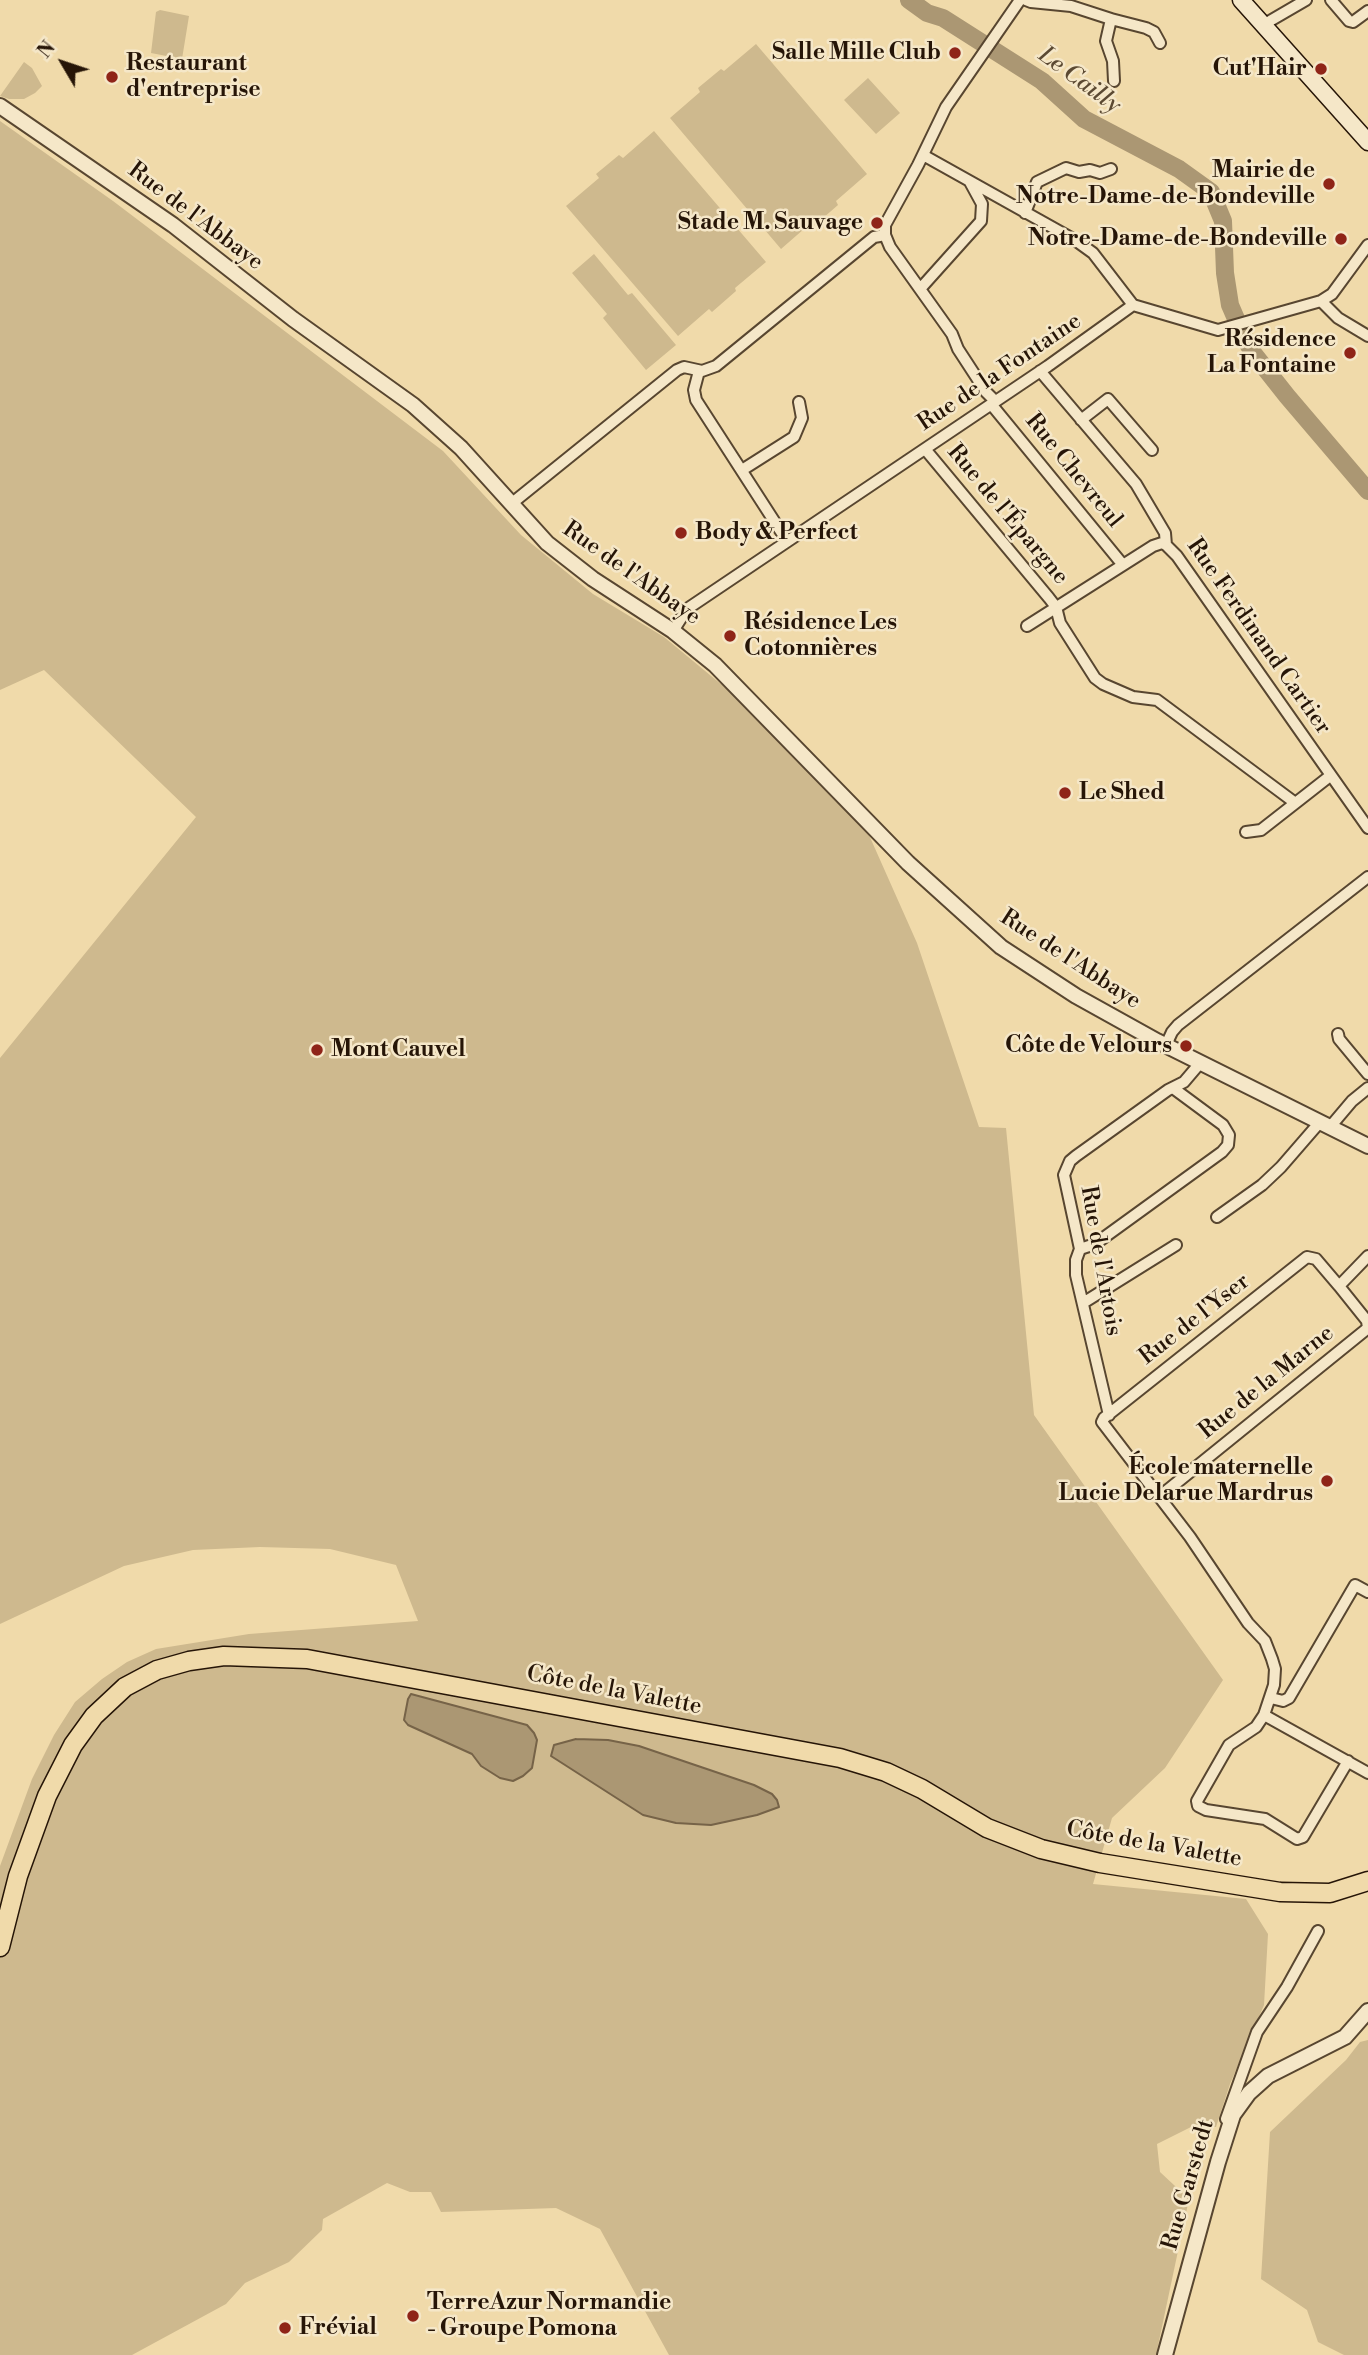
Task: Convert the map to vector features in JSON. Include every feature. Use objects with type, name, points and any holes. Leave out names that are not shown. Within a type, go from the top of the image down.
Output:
[{"type":"main road","points":[[1241,0],[1368,142]]},
{"type":"main road","name":"Côte de la Valette","points":[[0,1947],[18,1877],[47,1796],[73,1745],[94,1716],[125,1687],[157,1670],[189,1661],[224,1656],[307,1658],[840,1758],[896,1777],[987,1828],[1041,1849],[1100,1863],[1280,1892],[1330,1892],[1368,1881]]},
{"type":"street","points":[[1026,0],[1071,6],[1146,28],[1154,32],[1160,43]]},
{"type":"street","points":[[1263,24],[1306,0]]},
{"type":"street","points":[[1331,0],[1349,21],[1353,22],[1368,11]]},
{"type":"street","points":[[510,504],[677,370],[684,367],[699,371],[709,369],[727,359],[874,237],[885,235],[885,225],[946,107],[995,37],[1015,2]]},
{"type":"street","points":[[1111,19],[1106,41],[1113,61],[1114,81]]},
{"type":"street","name":"Rue de l'Abbaye","points":[[0,106],[173,225],[293,320],[413,405],[461,448],[547,544],[704,654],[908,863],[985,934],[1076,996],[1162,1043],[1368,1146]]},
{"type":"street","points":[[923,155],[1066,234],[1093,253],[1133,305],[1218,330],[1321,301],[1332,294],[1368,245]]},
{"type":"street","points":[[1025,213],[1037,182],[1066,168],[1100,173],[1111,169]]},
{"type":"street","points":[[920,289],[981,220],[982,204],[969,180]]},
{"type":"street","name":"Rue Chevreul","points":[[885,235],[890,247],[951,334],[966,363],[993,402],[1123,565]]},
{"type":"street","points":[[1321,301],[1338,318],[1368,336]]},
{"type":"street","name":"Rue de la Fontaine","points":[[673,631],[688,609],[1133,305]]},
{"type":"street","points":[[699,371],[694,395],[788,541]]},
{"type":"street","name":"Rue Ferdinand Cartier","points":[[1040,371],[1136,484],[1165,533],[1166,545],[1177,556],[1368,828]]},
{"type":"street","points":[[1081,420],[1108,399],[1152,450]]},
{"type":"street","points":[[742,470],[794,437],[802,418],[799,402]]},
{"type":"street","name":"Rue de l'Épargne","points":[[925,449],[1056,607],[1060,623],[1096,678],[1103,684],[1133,697],[1157,700],[1294,802]]},
{"type":"street","points":[[1027,626],[1153,547],[1162,543],[1166,545]]},
{"type":"street","points":[[1246,832],[1261,830],[1330,776]]},
{"type":"street","points":[[1162,1043],[1178,1025],[1368,877]]},
{"type":"street","points":[[1338,1034],[1339,1039],[1368,1074]]},
{"type":"street","points":[[1080,1249],[1095,1244],[1228,1145],[1229,1135],[1223,1125],[1173,1088],[1184,1082],[1201,1062]]},
{"type":"street","name":"Rue de l'Artois","points":[[1173,1088],[1076,1156],[1066,1168],[1064,1181],[1080,1249],[1075,1267],[1109,1415],[1102,1420],[1102,1425],[1160,1497],[1244,1616],[1265,1641],[1275,1669],[1271,1698],[1264,1716]]},
{"type":"street","points":[[1217,1217],[1262,1185],[1368,1088]]},
{"type":"street","points":[[1083,1303],[1176,1245]]},
{"type":"street","points":[[1368,1256],[1339,1286],[1367,1321],[1368,1328]]},
{"type":"street","name":"Rue de l'Yser","points":[[1109,1415],[1307,1257],[1316,1259],[1339,1286]]},
{"type":"street","name":"Rue de la Marne","points":[[1160,1497],[1368,1328]]},
{"type":"street","points":[[1271,1698],[1283,1701],[1289,1698],[1355,1585],[1368,1592]]},
{"type":"street","points":[[1348,1762],[1303,1837],[1297,1839],[1265,1819],[1206,1810],[1198,1806],[1198,1801],[1229,1745],[1256,1727],[1264,1716],[1348,1762],[1368,1773]]},
{"type":"street","points":[[1228,2128],[1226,2118],[1257,2032],[1287,1987],[1318,1931]]},
{"type":"street","name":"Rue Garstedt","points":[[1165,2355],[1228,2128],[1240,2104],[1258,2084],[1293,2062],[1345,2037],[1368,2011]]},
{"type":"shaded area","points":[[160,10],[189,16],[182,59],[151,53],[156,12]]},
{"type":"shaded area","points":[[756,44],[867,174],[836,201],[838,205],[815,225],[812,222],[781,249],[670,118],[700,92],[698,88],[721,69],[724,71]]},
{"type":"shaded area","points":[[24,62],[32,68],[42,86],[24,99],[0,96]]},
{"type":"shaded area","points":[[868,78],[900,113],[876,134],[844,100]]},
{"type":"shaded area","points":[[0,121],[113,201],[443,451],[521,535],[593,594],[664,637],[849,790],[917,943],[979,1127],[1006,1128],[1034,1415],[1223,1680],[1165,1768],[1112,1818],[1093,1884],[1246,1899],[1268,1934],[1264,2005],[1230,2084],[1216,2127],[1193,2126],[1157,2144],[1160,2172],[1189,2199],[1156,2355],[669,2355],[600,2229],[556,2208],[441,2212],[431,2192],[410,2192],[387,2183],[323,2219],[322,2230],[289,2262],[245,2283],[226,2304],[132,2355],[0,2355],[0,1866],[32,1779],[54,1735],[75,1702],[102,1679],[127,1662],[156,1649],[249,1634],[418,1621],[396,1565],[330,1549],[260,1547],[193,1550],[124,1566],[0,1624],[0,1058],[196,817],[44,670],[0,690]]},
{"type":"shaded area","points":[[654,131],[766,262],[712,312],[709,309],[678,336],[566,206],[599,178],[596,174],[619,155],[623,158]]},
{"type":"shaded area","points":[[594,254],[628,295],[632,293],[676,345],[646,370],[603,318],[607,314],[572,273]]},
{"type":"shaded area","points":[[411,1694],[527,1725],[537,1740],[532,1768],[513,1781],[500,1778],[481,1766],[472,1754],[408,1725],[404,1720]]},
{"type":"shaded area","points":[[576,1739],[608,1740],[639,1746],[754,1785],[772,1794],[779,1807],[757,1815],[711,1825],[676,1823],[643,1815],[551,1756],[554,1745]]},
{"type":"shaded area","points":[[1368,2040],[1368,2355],[1344,2355],[1318,2342],[1307,2310],[1261,2279],[1270,2132],[1346,2060],[1360,2042]]},
{"type":"waterway","name":"Le Cailly","points":[[909,0],[927,13],[943,18],[1042,81],[1084,119],[1179,169],[1211,192],[1223,221],[1225,273],[1230,305],[1243,335],[1253,353],[1287,396],[1368,491]]},
{"type":"place","name":"Salle Mille Club","points":[[955,53]]},
{"type":"place","name":"Cut'Hair","points":[[1321,69]]},
{"type":"place","name":"Restaurant d'entreprise","points":[[112,77]]},
{"type":"place","name":"Mairie de Notre-Dame-de-Bondeville","points":[[1329,184]]},
{"type":"place","name":"Stade M. Sauvage","points":[[877,223]]},
{"type":"place","name":"Notre-Dame-de-Bondeville","points":[[1341,239]]},
{"type":"place","name":"Résidence La Fontaine","points":[[1350,353]]},
{"type":"place","name":"Body & Perfect","points":[[681,533]]},
{"type":"place","name":"Résidence Les Cotonnières","points":[[730,636]]},
{"type":"place","name":"Le Shed","points":[[1065,793]]},
{"type":"place","name":"Côte de Velours","points":[[1186,1046]]},
{"type":"place","name":"Mont Cauvel","points":[[317,1050]]},
{"type":"place","name":"École maternelle Lucie Delarue Mardrus","points":[[1327,1481]]},
{"type":"place","name":"TerreAzur Normandie - Groupe Pomona","points":[[413,2316]]},
{"type":"place","name":"Frévial","points":[[285,2328]]}]
